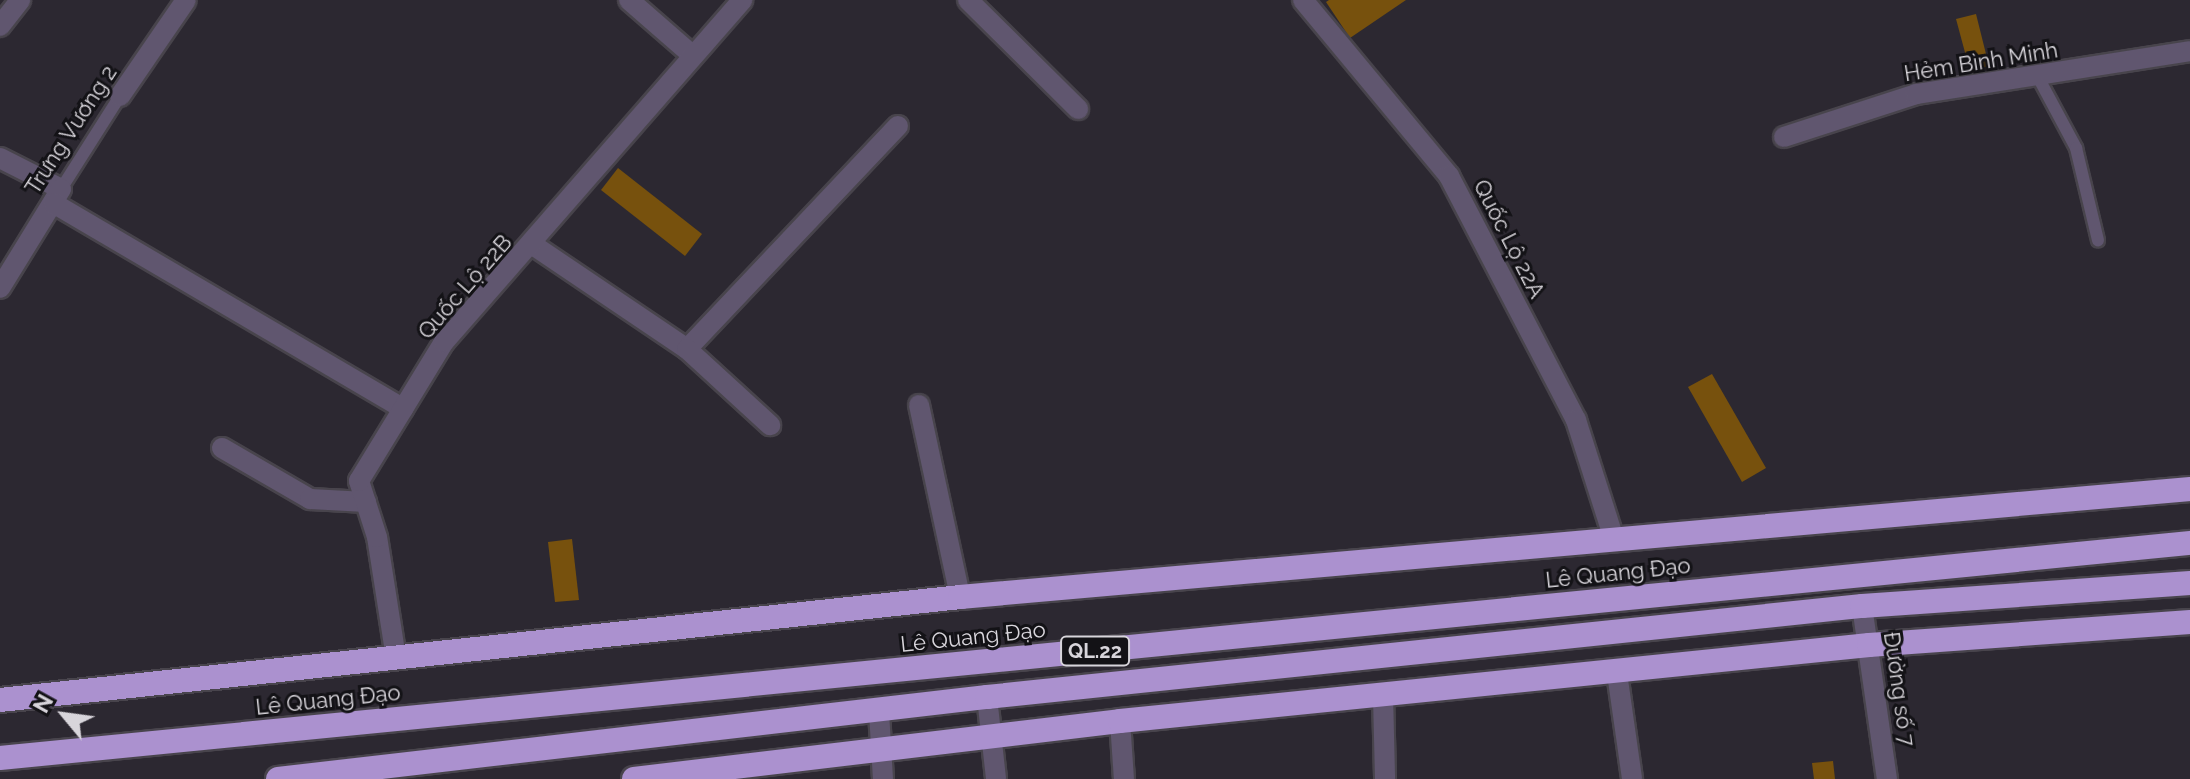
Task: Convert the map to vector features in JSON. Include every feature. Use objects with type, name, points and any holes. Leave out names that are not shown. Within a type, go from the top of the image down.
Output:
[{"type":"highway","name":"Lê Quang Đạo","points":[[0,700],[960,597],[1613,536],[2190,489]]},
{"type":"highway","name":"Lê Quang Đạo","points":[[0,758],[2190,543]]},
{"type":"highway","name":"QL.22","points":[[278,779],[879,712],[987,697],[1862,606],[2190,583]]},
{"type":"highway","points":[[634,779],[1120,721],[1617,673],[1869,645],[2190,622]]},
{"type":"street","points":[[0,26],[20,0]]},
{"type":"street","name":"Trưng Vương 2","points":[[120,96],[186,0]]},
{"type":"street","points":[[629,0],[692,55]]},
{"type":"street","name":"Quốc Lộ 22B","points":[[396,658],[377,537],[359,481],[444,342],[533,245],[742,0]]},
{"type":"street","points":[[968,0],[1078,109]]},
{"type":"street","name":"Quốc Lộ 22A","points":[[1303,0],[1449,176],[1576,420],[1613,536]]},
{"type":"street","name":"Hẻm Bình Minh","points":[[1784,137],[1916,94],[2190,51]]},
{"type":"street","points":[[687,349],[898,126]]},
{"type":"street","points":[[0,158],[403,408]]},
{"type":"street","name":"Trưng Vương 2","points":[[0,288],[57,196]]},
{"type":"street","points":[[533,245],[687,349],[770,425]]},
{"type":"street","points":[[919,405],[960,597]]},
{"type":"street","points":[[222,448],[310,499],[366,502]]},
{"type":"street","name":"Đường số 7","points":[[1862,606],[1887,779]]},
{"type":"street","points":[[1617,673],[1632,779]]},
{"type":"street","points":[[1383,695],[1385,779]]},
{"type":"street","points":[[987,697],[996,779]]},
{"type":"street","points":[[879,712],[883,779]]},
{"type":"street","points":[[1120,721],[1124,779]]},
{"type":"lane","points":[[2038,77],[2076,148],[2098,240]]},
{"type":"lane","name":"Trưng Vương 2","points":[[57,196],[120,96]]},
{"type":"building","points":[[1329,0],[1406,0],[1350,38],[1326,2]]},
{"type":"building","points":[[1976,14],[1989,66],[1970,71],[1956,19]]},
{"type":"building","points":[[618,168],[702,234],[685,256],[601,190]]},
{"type":"building","points":[[1712,374],[1766,468],[1742,482],[1688,387]]},
{"type":"building","points":[[572,539],[579,600],[555,602],[548,542]]},
{"type":"building","points":[[1833,761],[1835,779],[1814,779],[1812,763]]}]
